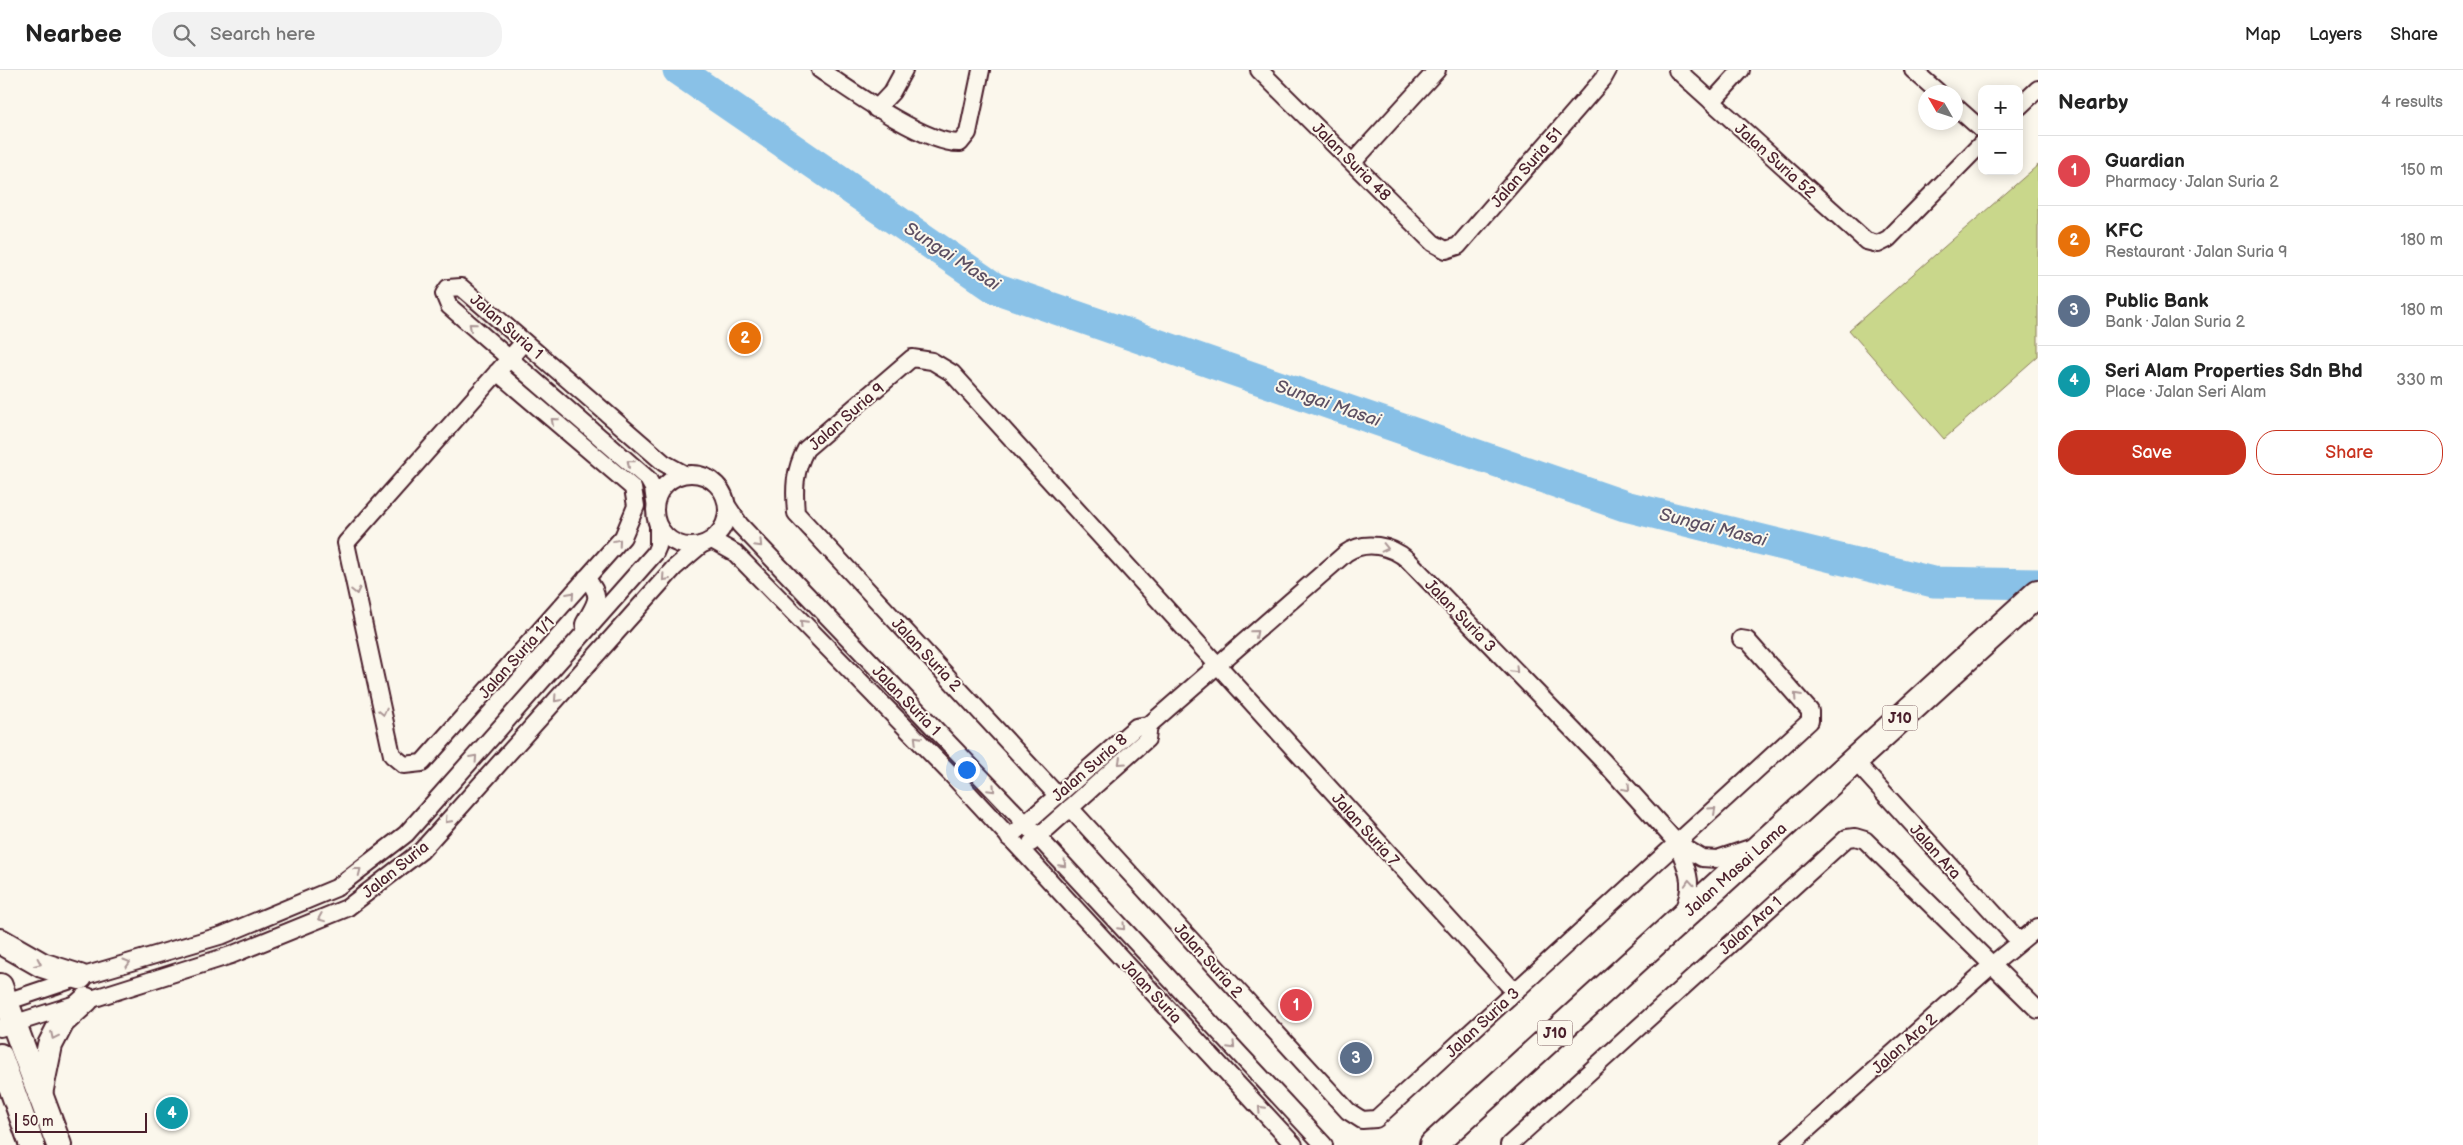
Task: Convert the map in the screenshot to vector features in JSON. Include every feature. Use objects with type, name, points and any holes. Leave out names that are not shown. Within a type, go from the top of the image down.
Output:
[{"type":"main road","name":"Jalan Masai Lama","points":[[1432,1145],[2038,593]]},
{"type":"main road","points":[[0,941],[42,965],[80,977]]},
{"type":"main road","points":[[40,1096],[43,1070],[50,1044],[62,1022],[86,1000]]},
{"type":"main road","points":[[4,1009],[59,1145]]},
{"type":"main road","points":[[0,1056],[9,1098],[32,1145]]},
{"type":"street","points":[[820,70],[876,108],[947,144],[960,143],[968,133],[981,70]]},
{"type":"street","points":[[876,108],[892,92],[904,70]]},
{"type":"street","points":[[1352,162],[1437,70]]},
{"type":"street","name":"Jalan Suria 52","points":[[1677,70],[1866,241],[1878,244],[1888,239],[1978,147]]},
{"type":"street","points":[[1712,102],[1741,70]]},
{"type":"street","points":[[1913,70],[1930,85]]},
{"type":"street","name":"Jalan Suria 48","points":[[1264,72],[1433,243],[1446,250]]},
{"type":"street","name":"Jalan Suria 51","points":[[1446,250],[1458,246],[1605,74]]},
{"type":"street","points":[[2023,103],[2038,89]]},
{"type":"street","points":[[1963,113],[1978,126]]},
{"type":"street","name":"Jalan Suria 1","points":[[655,502],[653,488],[648,479],[449,306],[444,294],[448,288],[461,287],[664,463],[684,474]]},
{"type":"street","points":[[497,372],[524,342]]},
{"type":"street","name":"Jalan Suria 9","points":[[796,513],[793,486],[798,463],[806,449],[912,358]]},
{"type":"street","name":"Jalan Suria 7","points":[[912,358],[932,361],[952,372],[1515,992]]},
{"type":"street","name":"Jalan Suria 1/1","points":[[497,372],[633,488],[636,506],[623,537],[422,763],[404,765],[392,754],[346,543],[497,372]]},
{"type":"street","points":[[684,474],[700,474],[710,478],[719,485],[725,495],[728,507],[726,520],[721,531],[706,543],[688,547],[676,544],[658,526],[655,502],[660,490],[668,482],[684,474]]},
{"type":"street","name":"Jalan Suria 1","points":[[728,507],[740,525],[1088,891]]},
{"type":"street","name":"Jalan Suria 2","points":[[796,513],[1057,795]]},
{"type":"street","name":"Jalan Suria","points":[[4,1009],[80,977],[223,934],[336,888],[406,834],[655,553],[658,546],[658,526]]},
{"type":"street","name":"Jalan Suria 1","points":[[706,543],[735,553],[951,774],[1010,838]]},
{"type":"street","name":"Jalan Suria","points":[[4,1009],[86,1000],[231,955],[347,908],[421,851],[674,568],[706,543]]},
{"type":"street","name":"Jalan Suria 3","points":[[1218,665],[1351,550],[1367,545],[1398,552],[1596,754],[1677,843],[1702,858],[1717,859],[1763,844]]},
{"type":"street","points":[[573,646],[596,600],[596,590],[586,578]]},
{"type":"street","name":"Jalan Suria 3","points":[[1348,1111],[1362,1120],[1376,1119],[1810,721],[1810,711],[1747,640],[1741,639]]},
{"type":"street","name":"Jalan Suria 8","points":[[1010,838],[1136,727],[1149,725],[1218,665]]},
{"type":"street","points":[[1022,851],[1147,739],[1149,725]]},
{"type":"street","name":"Jalan Ara","points":[[1854,760],[2019,942]]},
{"type":"street","name":"Jalan Suria 2","points":[[1070,808],[1348,1111]]},
{"type":"street","name":"Jalan Ara 1","points":[[1509,1145],[1847,838],[1855,837],[1865,840],[2038,1010]]},
{"type":"street","name":"Jalan Suria","points":[[1010,838],[1294,1145]]},
{"type":"street","points":[[1677,843],[1690,882],[1689,898],[1678,921]]},
{"type":"street","name":"Jalan Suria","points":[[1088,891],[1324,1145]]},
{"type":"street","name":"Jalan Ara 2","points":[[1790,1145],[1993,964],[2038,927]]},
{"type":"green space","points":[[2038,165],[2038,356],[1944,439],[1849,330]]},
{"type":"waterway","name":"Sungai Masai","points":[[678,70],[995,288],[1625,506],[1933,582],[2038,584]]},
{"type":"place","name":"KFC","points":[[745,338]]},
{"type":"place","name":"Guardian","points":[[1296,1005]]},
{"type":"place","name":"Public Bank","points":[[1356,1058]]},
{"type":"place","name":"Seri Alam Properties Sdn Bhd","points":[[172,1113]]}]
